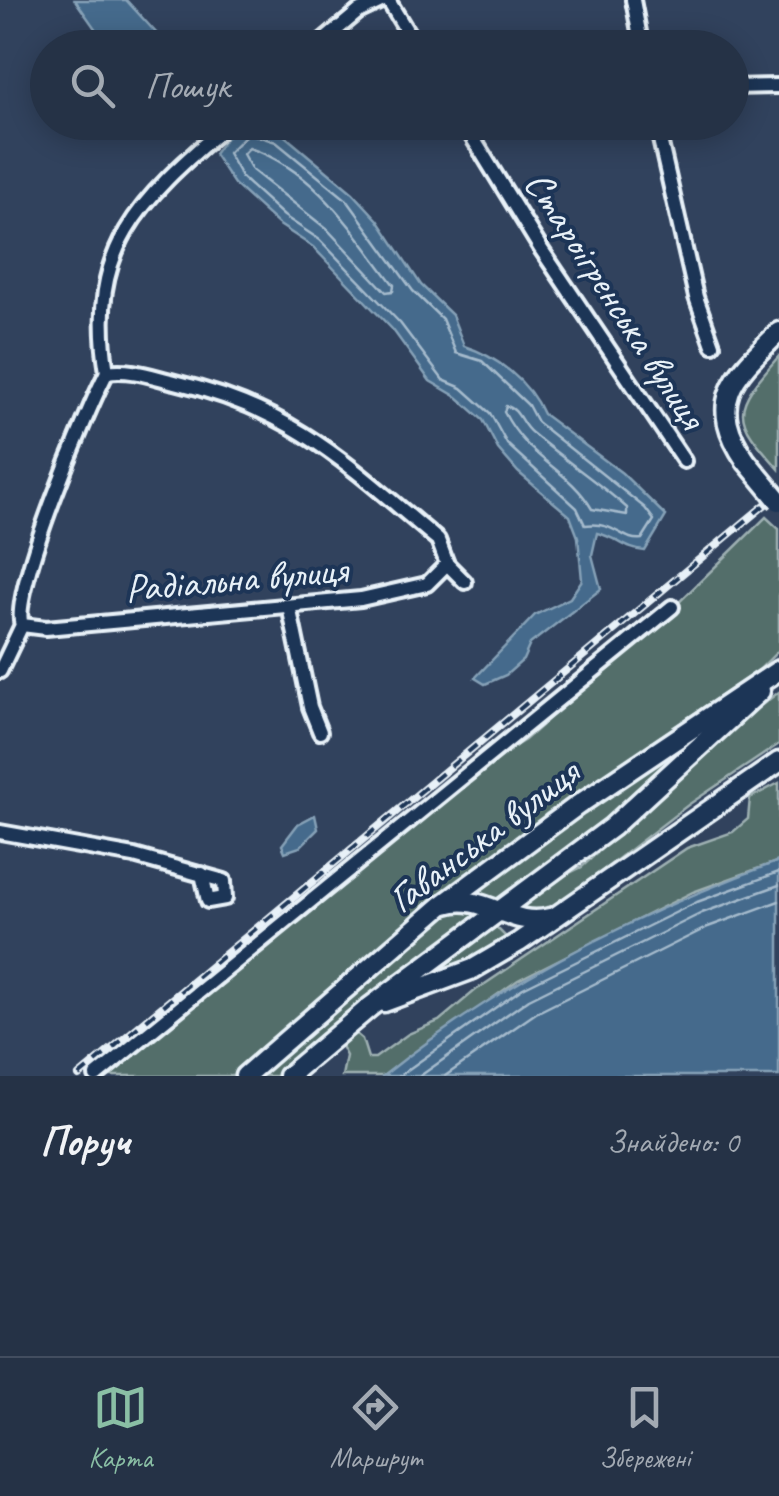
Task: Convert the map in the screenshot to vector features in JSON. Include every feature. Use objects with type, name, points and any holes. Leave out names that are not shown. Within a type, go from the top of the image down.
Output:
[{"type":"street","points":[[336,30],[358,12],[386,0],[406,30]]},
{"type":"street","points":[[633,0],[639,30]]},
{"type":"street","points":[[749,87],[779,86]]},
{"type":"street","points":[[0,671],[22,625],[17,614],[19,600],[34,554],[89,406],[107,372],[104,293],[124,232],[164,177],[208,140]]},
{"type":"street","name":"Староігренська вулиця","points":[[474,140],[541,249],[684,461]]},
{"type":"street","points":[[660,140],[696,297],[713,345]]},
{"type":"street","points":[[779,332],[746,365],[726,398],[725,422],[746,461],[779,501]]},
{"type":"street","points":[[107,372],[120,370],[172,382],[260,408],[315,437],[438,540],[446,564],[465,582]]},
{"type":"street","name":"Радіальна вулиця","points":[[22,625],[46,628],[394,594],[427,584],[446,564]]},
{"type":"street","points":[[289,606],[310,708],[320,732]]},
{"type":"street","points":[[96,1076],[672,607]]},
{"type":"street","name":"Гаванська вулиця","points":[[245,1076],[441,906],[578,805],[779,671]]},
{"type":"street","name":"Гаванська вулиця","points":[[288,1076],[370,1007],[612,828],[779,671]]},
{"type":"street","name":"Гаванська вулиця","points":[[370,1007],[472,969],[779,762]]},
{"type":"street","points":[[0,832],[134,856],[202,874]]},
{"type":"street","points":[[441,906],[472,900],[526,921],[553,917]]},
{"type":"green space","points":[[779,356],[779,469],[752,436],[743,413],[752,389]]},
{"type":"green space","points":[[766,517],[779,529],[779,650],[760,669],[546,814],[523,838],[415,921],[236,1076],[102,1076],[483,765],[525,740],[669,612]]},
{"type":"green space","points":[[779,692],[779,744],[688,805],[549,912],[515,911],[559,878],[582,867],[734,726]]},
{"type":"green space","points":[[724,715],[610,821],[500,905],[470,894]]},
{"type":"green space","points":[[779,783],[779,861],[693,892],[518,980],[383,1076],[342,1076],[346,1056],[340,1044],[355,1033],[362,1039],[368,1058],[375,1058],[408,1034],[439,1021],[476,990],[687,848],[733,832],[748,819],[750,798]]},
{"type":"green space","points":[[461,906],[486,914],[278,1076],[256,1076],[451,909]]},
{"type":"green space","points":[[494,925],[508,939],[468,965],[417,981]]},
{"type":"water","points":[[75,0],[126,0],[153,30],[96,30]]},
{"type":"water","points":[[224,140],[290,140],[353,193],[378,220],[421,285],[452,315],[464,346],[510,371],[543,414],[622,473],[666,516],[645,551],[597,533],[592,555],[601,589],[530,644],[523,660],[506,675],[485,684],[475,678],[535,615],[570,598],[582,580],[578,537],[570,516],[518,472],[498,449],[483,420],[457,397],[430,381],[393,330],[313,247],[278,224],[234,184],[214,154]]},
{"type":"water","points":[[315,815],[318,829],[300,847],[285,852],[282,845],[298,824]]},
{"type":"water","points":[[779,861],[779,1076],[383,1076],[522,980],[622,927]]},
{"type":"railway","points":[[79,1076],[779,493]]}]
